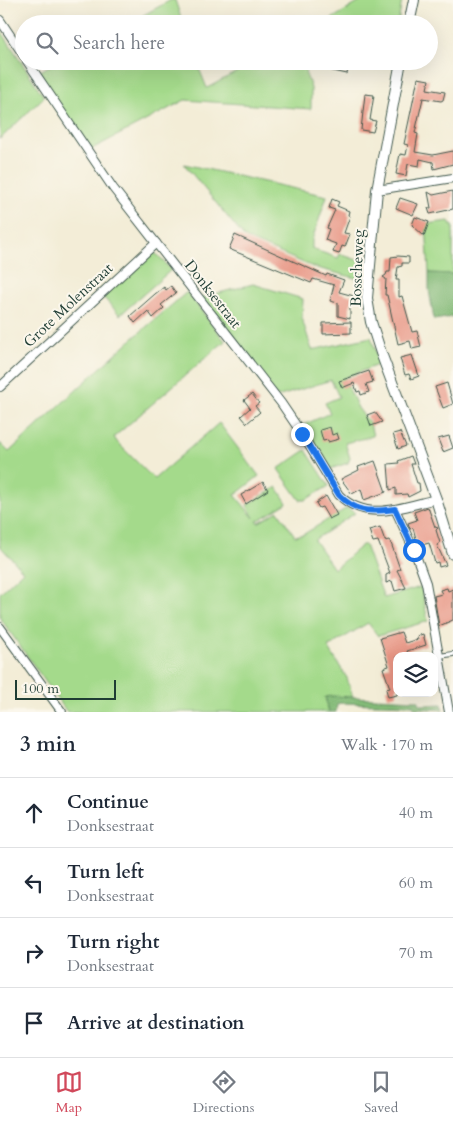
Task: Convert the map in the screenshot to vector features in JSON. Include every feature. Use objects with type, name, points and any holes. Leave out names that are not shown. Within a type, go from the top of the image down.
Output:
[{"type":"street","points":[[411,15],[414,0]]},
{"type":"street","points":[[0,20],[15,42]]},
{"type":"street","name":"Donksestraat","points":[[33,70],[85,149],[281,403],[339,495],[347,504],[365,511],[395,509],[436,499]]},
{"type":"street","name":"Bosscheweg","points":[[399,70],[377,190],[367,298],[371,322],[436,499],[453,554]]},
{"type":"street","points":[[377,190],[453,178]]},
{"type":"street","name":"Grote Molenstraat","points":[[0,387],[156,243]]},
{"type":"street","points":[[395,509],[414,550],[426,583],[449,712]]},
{"type":"street","points":[[0,627],[62,712]]},
{"type":"lane","points":[[439,656],[453,654]]},
{"type":"green space","points":[[171,0],[175,0],[180,15],[144,15]]},
{"type":"green space","points":[[363,0],[402,0],[400,15],[338,15]]},
{"type":"green space","points":[[0,29],[15,52],[15,70],[27,70],[44,97],[0,139]]},
{"type":"green space","points":[[42,70],[200,70],[207,88],[240,70],[306,70],[305,72],[311,88],[311,109],[185,100],[88,151],[37,73]]},
{"type":"green space","points":[[184,164],[327,196],[312,240],[312,249],[338,258],[340,254],[363,262],[363,280],[313,267],[245,238]]},
{"type":"green space","points":[[449,221],[453,225],[453,274],[429,273],[426,224]]},
{"type":"green space","points":[[154,253],[171,270],[120,315],[102,296],[147,254]]},
{"type":"green space","points":[[429,273],[453,274],[453,317],[434,320],[429,290]]},
{"type":"green space","points":[[253,284],[303,299],[302,319],[312,350],[371,337],[380,364],[344,378],[358,408],[370,424],[373,436],[345,443],[350,458],[348,463],[327,470],[299,427],[330,413],[325,403],[339,397],[331,380],[277,397],[200,298]]},
{"type":"green space","points":[[187,292],[225,341],[114,437],[117,442],[154,479],[219,423],[259,476],[235,495],[254,518],[247,505],[277,487],[287,503],[257,521],[258,523],[278,511],[295,536],[304,534],[347,508],[355,513],[314,540],[334,569],[362,545],[365,545],[384,598],[421,587],[428,621],[378,636],[368,623],[328,647],[347,678],[353,697],[325,697],[329,712],[67,712],[0,618],[0,593],[23,571],[0,546],[0,443],[9,452],[124,346]]},
{"type":"green space","points":[[306,450],[329,486],[305,500],[300,500],[278,469]]},
{"type":"green space","points":[[325,697],[418,700],[421,705],[442,704],[443,710],[415,708],[413,705],[341,703],[337,704],[336,712],[329,712]]},
{"type":"building","points":[[329,70],[348,70],[347,74]]},
{"type":"building","points":[[418,78],[429,80],[427,89],[445,92],[441,101],[423,98],[415,133],[418,134],[415,152],[433,155],[453,151],[453,164],[434,169],[433,162],[420,159],[419,166],[408,164],[406,176],[396,174],[400,154],[406,155],[408,145],[404,144]]},
{"type":"building","points":[[365,94],[374,95],[370,120],[376,121],[373,132],[361,130]]},
{"type":"building","points":[[453,191],[453,209],[430,214],[428,208],[431,208],[428,192],[433,195]]},
{"type":"building","points":[[400,198],[418,204],[413,215],[396,208]]},
{"type":"building","points":[[332,199],[339,202],[337,206],[349,211],[348,215],[350,216],[344,233],[350,234],[345,247],[342,246],[339,254],[333,252],[336,244],[325,240],[329,229],[327,228],[335,210],[329,208]]},
{"type":"building","points":[[415,217],[429,222],[424,236],[412,225]]},
{"type":"building","points":[[235,235],[326,276],[327,274],[344,280],[339,292],[354,296],[350,307],[350,319],[338,316],[338,303],[330,301],[334,285],[313,279],[311,283],[229,249]]},
{"type":"building","points":[[391,257],[409,257],[409,263],[402,263],[402,266],[398,267],[396,280],[399,280],[399,297],[402,296],[412,332],[417,331],[421,347],[412,349],[410,341],[398,344],[387,295],[385,295],[386,279],[383,277],[387,272],[390,272]]},
{"type":"building","points":[[171,286],[176,293],[161,305],[164,308],[153,318],[148,311],[135,323],[130,316],[164,287],[166,290]]},
{"type":"building","points":[[351,322],[351,333],[323,334],[323,323]]},
{"type":"building","points":[[412,355],[419,376],[411,379],[409,374],[405,375],[400,358]]},
{"type":"building","points":[[369,371],[373,382],[366,384],[369,392],[361,395],[360,391],[357,392],[354,383],[342,388],[339,381]]},
{"type":"building","points":[[447,383],[453,404],[443,408],[435,387]]},
{"type":"building","points":[[252,394],[259,403],[255,406],[260,412],[247,423],[241,416],[250,408],[244,400]]},
{"type":"building","points":[[375,412],[382,422],[371,426],[367,415]]},
{"type":"building","points":[[330,427],[332,435],[337,433],[339,439],[328,442],[328,440],[323,441],[320,430]]},
{"type":"building","points":[[400,432],[406,446],[398,449],[393,434]]},
{"type":"building","points":[[449,436],[453,448],[443,452],[438,439]]},
{"type":"building","points":[[411,456],[414,464],[411,464],[417,483],[419,483],[420,491],[408,497],[407,494],[396,495],[396,488],[390,490],[388,464],[399,463],[398,461]]},
{"type":"building","points":[[375,461],[386,492],[364,500],[361,489],[352,494],[341,479],[359,470],[358,467]]},
{"type":"building","points":[[263,482],[268,490],[246,504],[241,495]]},
{"type":"building","points":[[326,496],[337,515],[329,519],[322,507],[319,508],[316,503]]},
{"type":"building","points":[[428,507],[435,527],[438,528],[436,530],[440,543],[437,545],[446,565],[439,567],[438,562],[435,563],[429,543],[418,546],[413,528],[410,529],[408,523],[417,520],[414,512]]},
{"type":"building","points":[[380,527],[385,541],[389,540],[391,543],[400,569],[397,570],[406,588],[395,591],[392,581],[386,583],[386,575],[390,573],[378,541],[373,542],[369,530]]},
{"type":"building","points":[[447,588],[448,591],[453,589],[453,620],[439,626],[434,596],[442,594],[440,590]]},
{"type":"building","points":[[401,632],[405,643],[418,639],[417,636],[423,634],[426,645],[407,652],[393,652],[393,696],[388,697],[386,689],[390,688],[383,668],[389,666],[380,638]]},
{"type":"route","points":[[302,434],[339,495],[347,504],[356,509],[374,512],[395,509],[414,550]]}]
